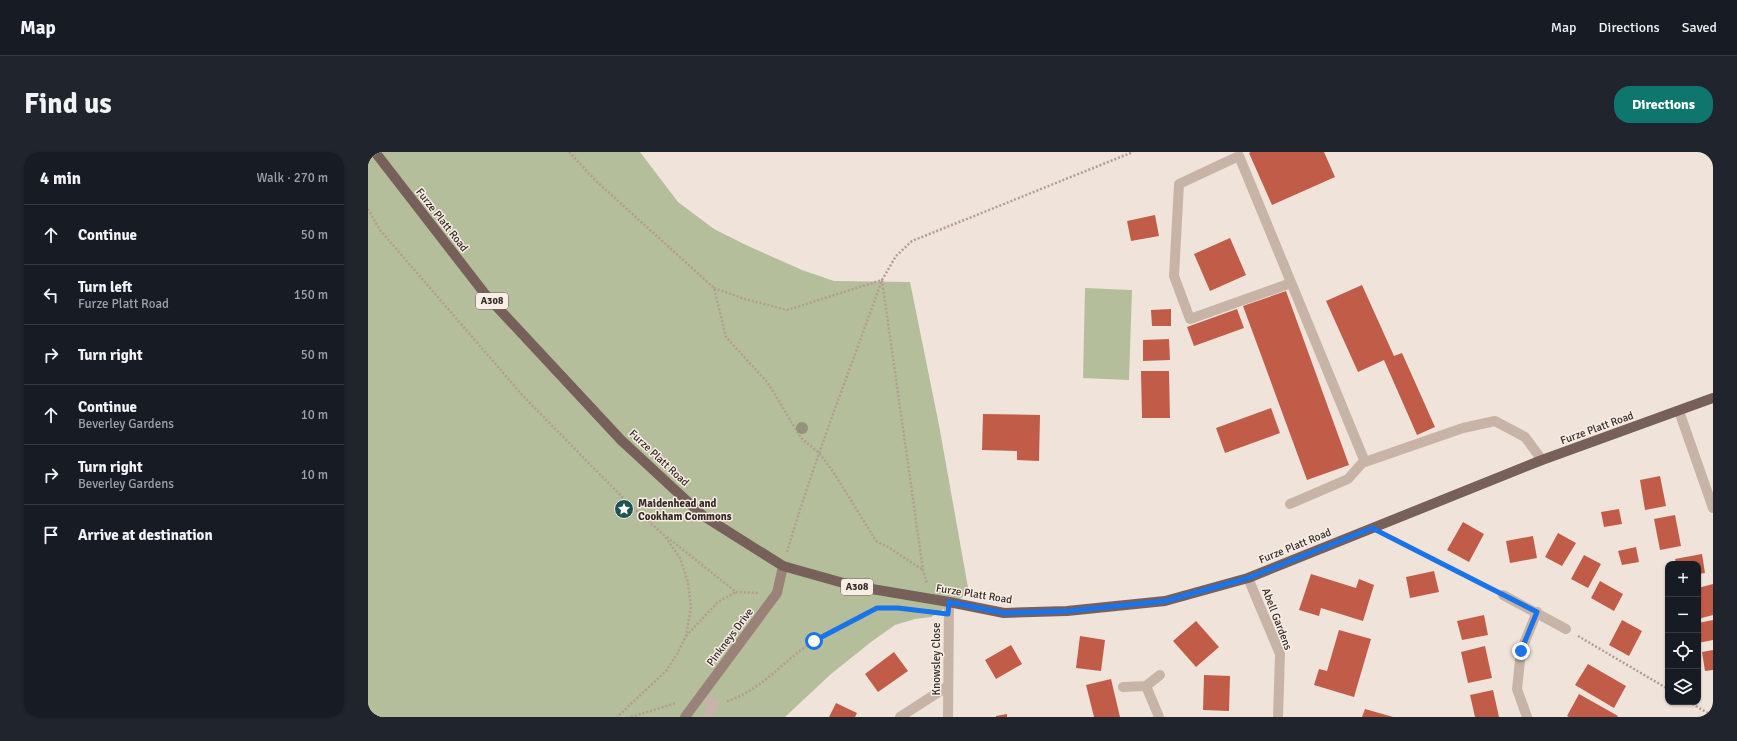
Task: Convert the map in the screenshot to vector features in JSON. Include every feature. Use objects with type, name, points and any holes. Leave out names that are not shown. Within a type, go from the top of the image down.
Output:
[{"type":"main road","name":"Furze Platt Road","points":[[375,152],[485,294],[621,440],[702,515],[783,566],[854,586],[1004,613],[1068,611],[1165,601],[1248,578],[1542,460],[1713,398]]},
{"type":"street","points":[[1291,283],[1190,319],[1174,276],[1179,184],[1239,156],[1364,461]]},
{"type":"street","points":[[1679,411],[1713,508]]},
{"type":"street","points":[[1290,504],[1348,479],[1364,461],[1365,462],[1463,428],[1495,421],[1525,437],[1542,460]]},
{"type":"street","name":"Pinkneys Drive","points":[[685,717],[777,593],[783,566]]},
{"type":"street","name":"Abell Gardens","points":[[1248,578],[1280,654],[1278,717]]},
{"type":"street","points":[[1503,595],[1566,629]]},
{"type":"street","name":"Knowsley Close","points":[[948,717],[949,602]]},
{"type":"street","points":[[1527,717],[1517,689],[1521,651],[1537,612]]},
{"type":"street","points":[[1124,687],[1146,686],[1160,675]]},
{"type":"street","points":[[900,717],[948,686]]},
{"type":"street","points":[[1146,686],[1159,717]]},
{"type":"street","points":[[700,695],[714,705],[707,717]]},
{"type":"path","points":[[569,152],[596,181],[714,288],[745,300],[787,310],[882,280]]},
{"type":"path","points":[[783,566],[796,523],[882,280],[896,256],[912,242],[1133,152]]},
{"type":"path","points":[[368,209],[380,230],[523,396],[630,504],[664,535],[736,592]]},
{"type":"path","points":[[882,280],[924,570],[932,600]]},
{"type":"path","points":[[714,288],[726,337],[768,383],[801,438],[820,454],[834,473],[876,541],[924,570]]},
{"type":"path","points":[[1372,528],[1503,595]]},
{"type":"path","points":[[664,535],[680,558],[688,582],[691,607],[686,636]]},
{"type":"path","points":[[617,717],[666,671],[686,636],[718,602],[736,592],[777,593]]},
{"type":"path","points":[[714,705],[736,699],[781,668],[814,641],[845,623],[877,608],[891,608]]},
{"type":"path","points":[[1566,629],[1665,688]]},
{"type":"path","points":[[631,717],[700,695]]},
{"type":"path","points":[[1694,705],[1713,716]]},
{"type":"green space","points":[[368,152],[640,152],[678,202],[714,229],[748,246],[802,270],[834,281],[910,282],[939,425],[969,593],[931,617],[915,619],[895,625],[831,674],[785,717],[368,717]]},
{"type":"green space","points":[[1085,288],[1132,290],[1129,380],[1083,378]]},
{"type":"building","points":[[1324,152],[1335,177],[1272,205],[1249,153]]},
{"type":"building","points":[[1155,215],[1159,236],[1131,241],[1127,221]]},
{"type":"building","points":[[1230,238],[1246,275],[1210,291],[1194,254]]},
{"type":"building","points":[[1362,285],[1394,356],[1402,353],[1435,427],[1417,435],[1384,360],[1358,372],[1326,301]]},
{"type":"building","points":[[1286,291],[1349,465],[1307,480],[1243,306]]},
{"type":"building","points":[[1171,309],[1171,326],[1152,326],[1151,310]]},
{"type":"building","points":[[1237,309],[1244,328],[1194,346],[1187,327]]},
{"type":"building","points":[[1169,339],[1170,360],[1143,361],[1143,340]]},
{"type":"building","points":[[1141,371],[1169,371],[1170,418],[1142,418]]},
{"type":"building","points":[[1271,408],[1280,433],[1225,453],[1216,428]]},
{"type":"building","points":[[983,414],[1040,415],[1039,461],[1017,460],[1017,451],[982,450]]},
{"type":"building","points":[[1660,476],[1666,506],[1645,510],[1640,480]]},
{"type":"building","points":[[1619,509],[1622,524],[1604,527],[1601,512]]},
{"type":"building","points":[[1675,515],[1681,546],[1660,550],[1654,519]]},
{"type":"building","points":[[1463,522],[1484,534],[1469,562],[1447,550]]},
{"type":"building","points":[[1558,533],[1576,543],[1562,566],[1545,557]]},
{"type":"building","points":[[1533,536],[1537,558],[1510,563],[1506,541]]},
{"type":"building","points":[[1636,547],[1639,562],[1622,565],[1618,551]]},
{"type":"building","points":[[1702,554],[1705,573],[1701,574],[1701,561],[1675,561],[1675,559]]},
{"type":"building","points":[[1584,555],[1601,564],[1588,588],[1571,579]]},
{"type":"building","points":[[1434,571],[1439,592],[1410,598],[1406,577]]},
{"type":"building","points":[[1311,574],[1356,588],[1359,579],[1374,585],[1363,621],[1321,608],[1319,616],[1299,610]]},
{"type":"building","points":[[1600,581],[1623,594],[1614,611],[1591,598]]},
{"type":"building","points":[[1713,584],[1713,615],[1701,618],[1701,597],[1701,587]]},
{"type":"building","points":[[1484,615],[1488,635],[1462,640],[1457,621]]},
{"type":"building","points":[[1622,620],[1642,631],[1629,656],[1609,645]]},
{"type":"building","points":[[1713,620],[1713,640],[1701,642],[1701,622]]},
{"type":"building","points":[[1196,621],[1219,647],[1196,667],[1173,641]]},
{"type":"building","points":[[1339,630],[1371,639],[1354,697],[1314,685],[1319,669],[1327,671]]},
{"type":"building","points":[[1080,636],[1105,640],[1101,671],[1076,668]]},
{"type":"building","points":[[1011,645],[1022,664],[996,679],[985,660]]},
{"type":"building","points":[[1485,646],[1492,678],[1468,683],[1461,652]]},
{"type":"building","points":[[1713,650],[1713,670],[1705,671],[1702,652]]},
{"type":"building","points":[[894,652],[908,671],[878,692],[865,674]]},
{"type":"building","points":[[1588,664],[1626,686],[1614,708],[1575,685]]},
{"type":"building","points":[[1204,675],[1230,676],[1229,711],[1203,710]]},
{"type":"building","points":[[1111,679],[1120,717],[1094,717],[1086,685]]},
{"type":"building","points":[[1493,690],[1499,717],[1475,717],[1470,695]]},
{"type":"building","points":[[1579,694],[1618,716],[1567,716]]},
{"type":"building","points":[[836,703],[857,713],[855,717],[829,717]]},
{"type":"building","points":[[1365,709],[1393,717],[1362,717]]},
{"type":"building","points":[[1007,714],[1007,717],[996,717],[996,716]]},
{"type":"place","name":"Maidenhead and Cookham Commons","points":[[624,509]]},
{"type":"route","points":[[814,641],[845,623],[877,608],[898,608],[948,614],[949,602],[1004,613],[1068,611],[1165,601],[1248,578],[1372,528],[1537,612],[1521,651]]}]
